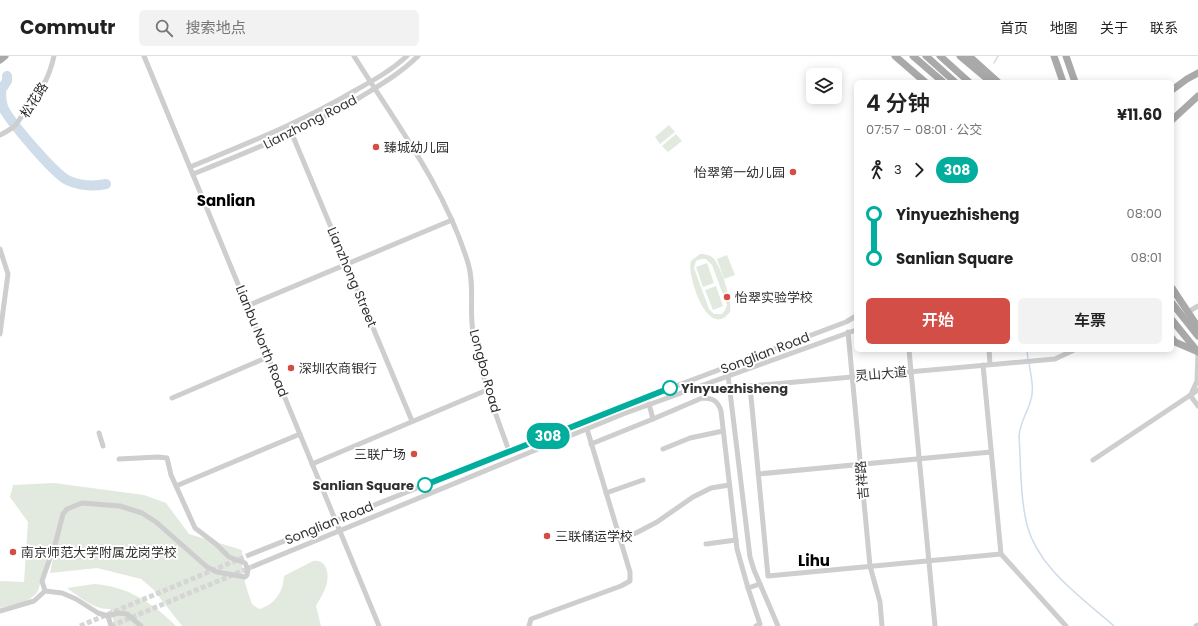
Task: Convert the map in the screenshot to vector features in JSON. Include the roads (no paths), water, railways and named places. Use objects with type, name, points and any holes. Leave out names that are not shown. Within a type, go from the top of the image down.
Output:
[{"type":"main road","points":[[0,60],[5,56]]},
{"type":"main road","points":[[895,56],[923,80]]},
{"type":"main road","points":[[912,56],[941,80]]},
{"type":"main road","points":[[926,56],[953,80]]},
{"type":"main road","points":[[940,56],[967,80]]},
{"type":"main road","points":[[960,56],[989,80]]},
{"type":"main road","points":[[968,56],[996,80]]},
{"type":"main road","points":[[1054,56],[1062,80]]},
{"type":"main road","points":[[1066,56],[1074,80]]},
{"type":"main road","points":[[1174,89],[1187,79],[1198,74]]},
{"type":"main road","points":[[1174,118],[1198,96]]},
{"type":"main road","points":[[1174,291],[1198,327]]},
{"type":"main road","points":[[1174,306],[1198,336]]},
{"type":"main road","points":[[1174,322],[1198,352]]},
{"type":"main road","points":[[1174,341],[1198,352]]},
{"type":"street","name":"松花路","points":[[0,135],[19,123],[28,106],[43,88],[50,73],[54,56]]},
{"type":"street","name":"Lianbu North Road","points":[[144,56],[379,626]]},
{"type":"street","name":"Longbo Road","points":[[354,56],[442,197],[452,220],[470,269],[473,331],[487,390],[509,451]]},
{"type":"street","name":"Lianzhong Road","points":[[190,167],[284,129],[388,72],[407,56]]},
{"type":"street","name":"Lianzhong Road","points":[[193,174],[292,134],[397,75],[418,56]]},
{"type":"street","name":"Lianzhong Street","points":[[292,134],[412,421]]},
{"type":"street","points":[[247,306],[452,220]]},
{"type":"street","points":[[0,250],[8,274],[0,334]]},
{"type":"street","points":[[1188,312],[1198,306]]},
{"type":"street","name":"Songlian Road","points":[[249,555],[509,451],[846,322],[854,317]]},
{"type":"street","name":"Songlian Road","points":[[254,566],[649,404],[854,330]]},
{"type":"street","name":"吉祥路","points":[[848,332],[870,566],[880,602],[882,626]]},
{"type":"street","points":[[909,352],[935,626]]},
{"type":"street","points":[[988,352],[990,364]]},
{"type":"street","name":"灵山大道","points":[[758,474],[750,386],[1055,359],[1070,352]]},
{"type":"street","points":[[1190,395],[1197,381],[1198,352]]},
{"type":"street","points":[[172,398],[268,357]]},
{"type":"street","points":[[983,365],[1001,554],[1066,626]]},
{"type":"street","points":[[727,367],[750,556],[778,626]]},
{"type":"street","points":[[312,464],[487,390]]},
{"type":"street","points":[[1093,460],[1198,390]]},
{"type":"street","points":[[1190,395],[1198,406]]},
{"type":"street","points":[[591,444],[702,398],[709,398],[719,404],[736,540],[748,588],[760,624],[756,626]]},
{"type":"street","points":[[649,404],[653,419]]},
{"type":"street","points":[[529,626],[531,619],[621,586],[630,581],[630,572],[586,429]]},
{"type":"street","points":[[663,449],[690,438],[723,431]]},
{"type":"street","points":[[99,433],[103,446]]},
{"type":"street","points":[[176,486],[300,434]]},
{"type":"street","points":[[991,452],[758,474],[768,576],[1001,554]]},
{"type":"street","points":[[45,591],[42,581],[56,541],[63,514],[67,509],[82,503],[120,506],[142,513],[156,522],[207,567],[228,574],[245,577],[247,575],[248,569],[245,563],[229,557],[216,544],[195,528],[171,475],[169,460],[164,457],[119,459]]},
{"type":"street","points":[[606,493],[643,480]]},
{"type":"street","points":[[620,539],[636,533],[657,522],[693,497],[711,488],[729,485]]},
{"type":"street","points":[[706,544],[736,540]]},
{"type":"street","points":[[748,588],[760,584]]},
{"type":"street","points":[[0,611],[34,601],[45,591],[62,593],[76,598],[98,613],[108,616],[118,612],[128,614],[141,626]]},
{"type":"street","points":[[108,616],[111,626]]},
{"type":"waterway","points":[[994,63],[998,56]]},
{"type":"waterway","points":[[7,76],[7,81],[1,90],[4,109],[44,159],[67,180],[77,184],[86,185],[106,184]]},
{"type":"waterway","points":[[1027,352],[1028,360]]},
{"type":"waterway","points":[[1029,363],[1032,393],[1019,436],[1022,492],[1027,525],[1033,541],[1051,568],[1075,593],[1114,626]]},
{"type":"tunnel","points":[[80,626],[249,555]]},
{"type":"tunnel","points":[[111,626],[254,566]]},
{"type":"place","name":"臻城幼儿园","points":[[376,147]]},
{"type":"place","name":"怡翠第一幼儿园","points":[[793,172]]},
{"type":"place","name":"怡翠实验学校","points":[[727,297]]},
{"type":"place","name":"深圳农商银行","points":[[291,368]]},
{"type":"place","name":"Yinyuezhisheng","points":[[670,388]]},
{"type":"place","name":"三联广场","points":[[414,454]]},
{"type":"place","name":"Sanlian Square","points":[[425,485]]},
{"type":"place","name":"三联储运学校","points":[[547,536]]},
{"type":"place","name":"南京师范大学附属龙岗学校","points":[[13,552]]},
{"type":"district","name":"Sanlian","points":[[226,200]]},
{"type":"district","name":"Lihu","points":[[814,560]]}]
